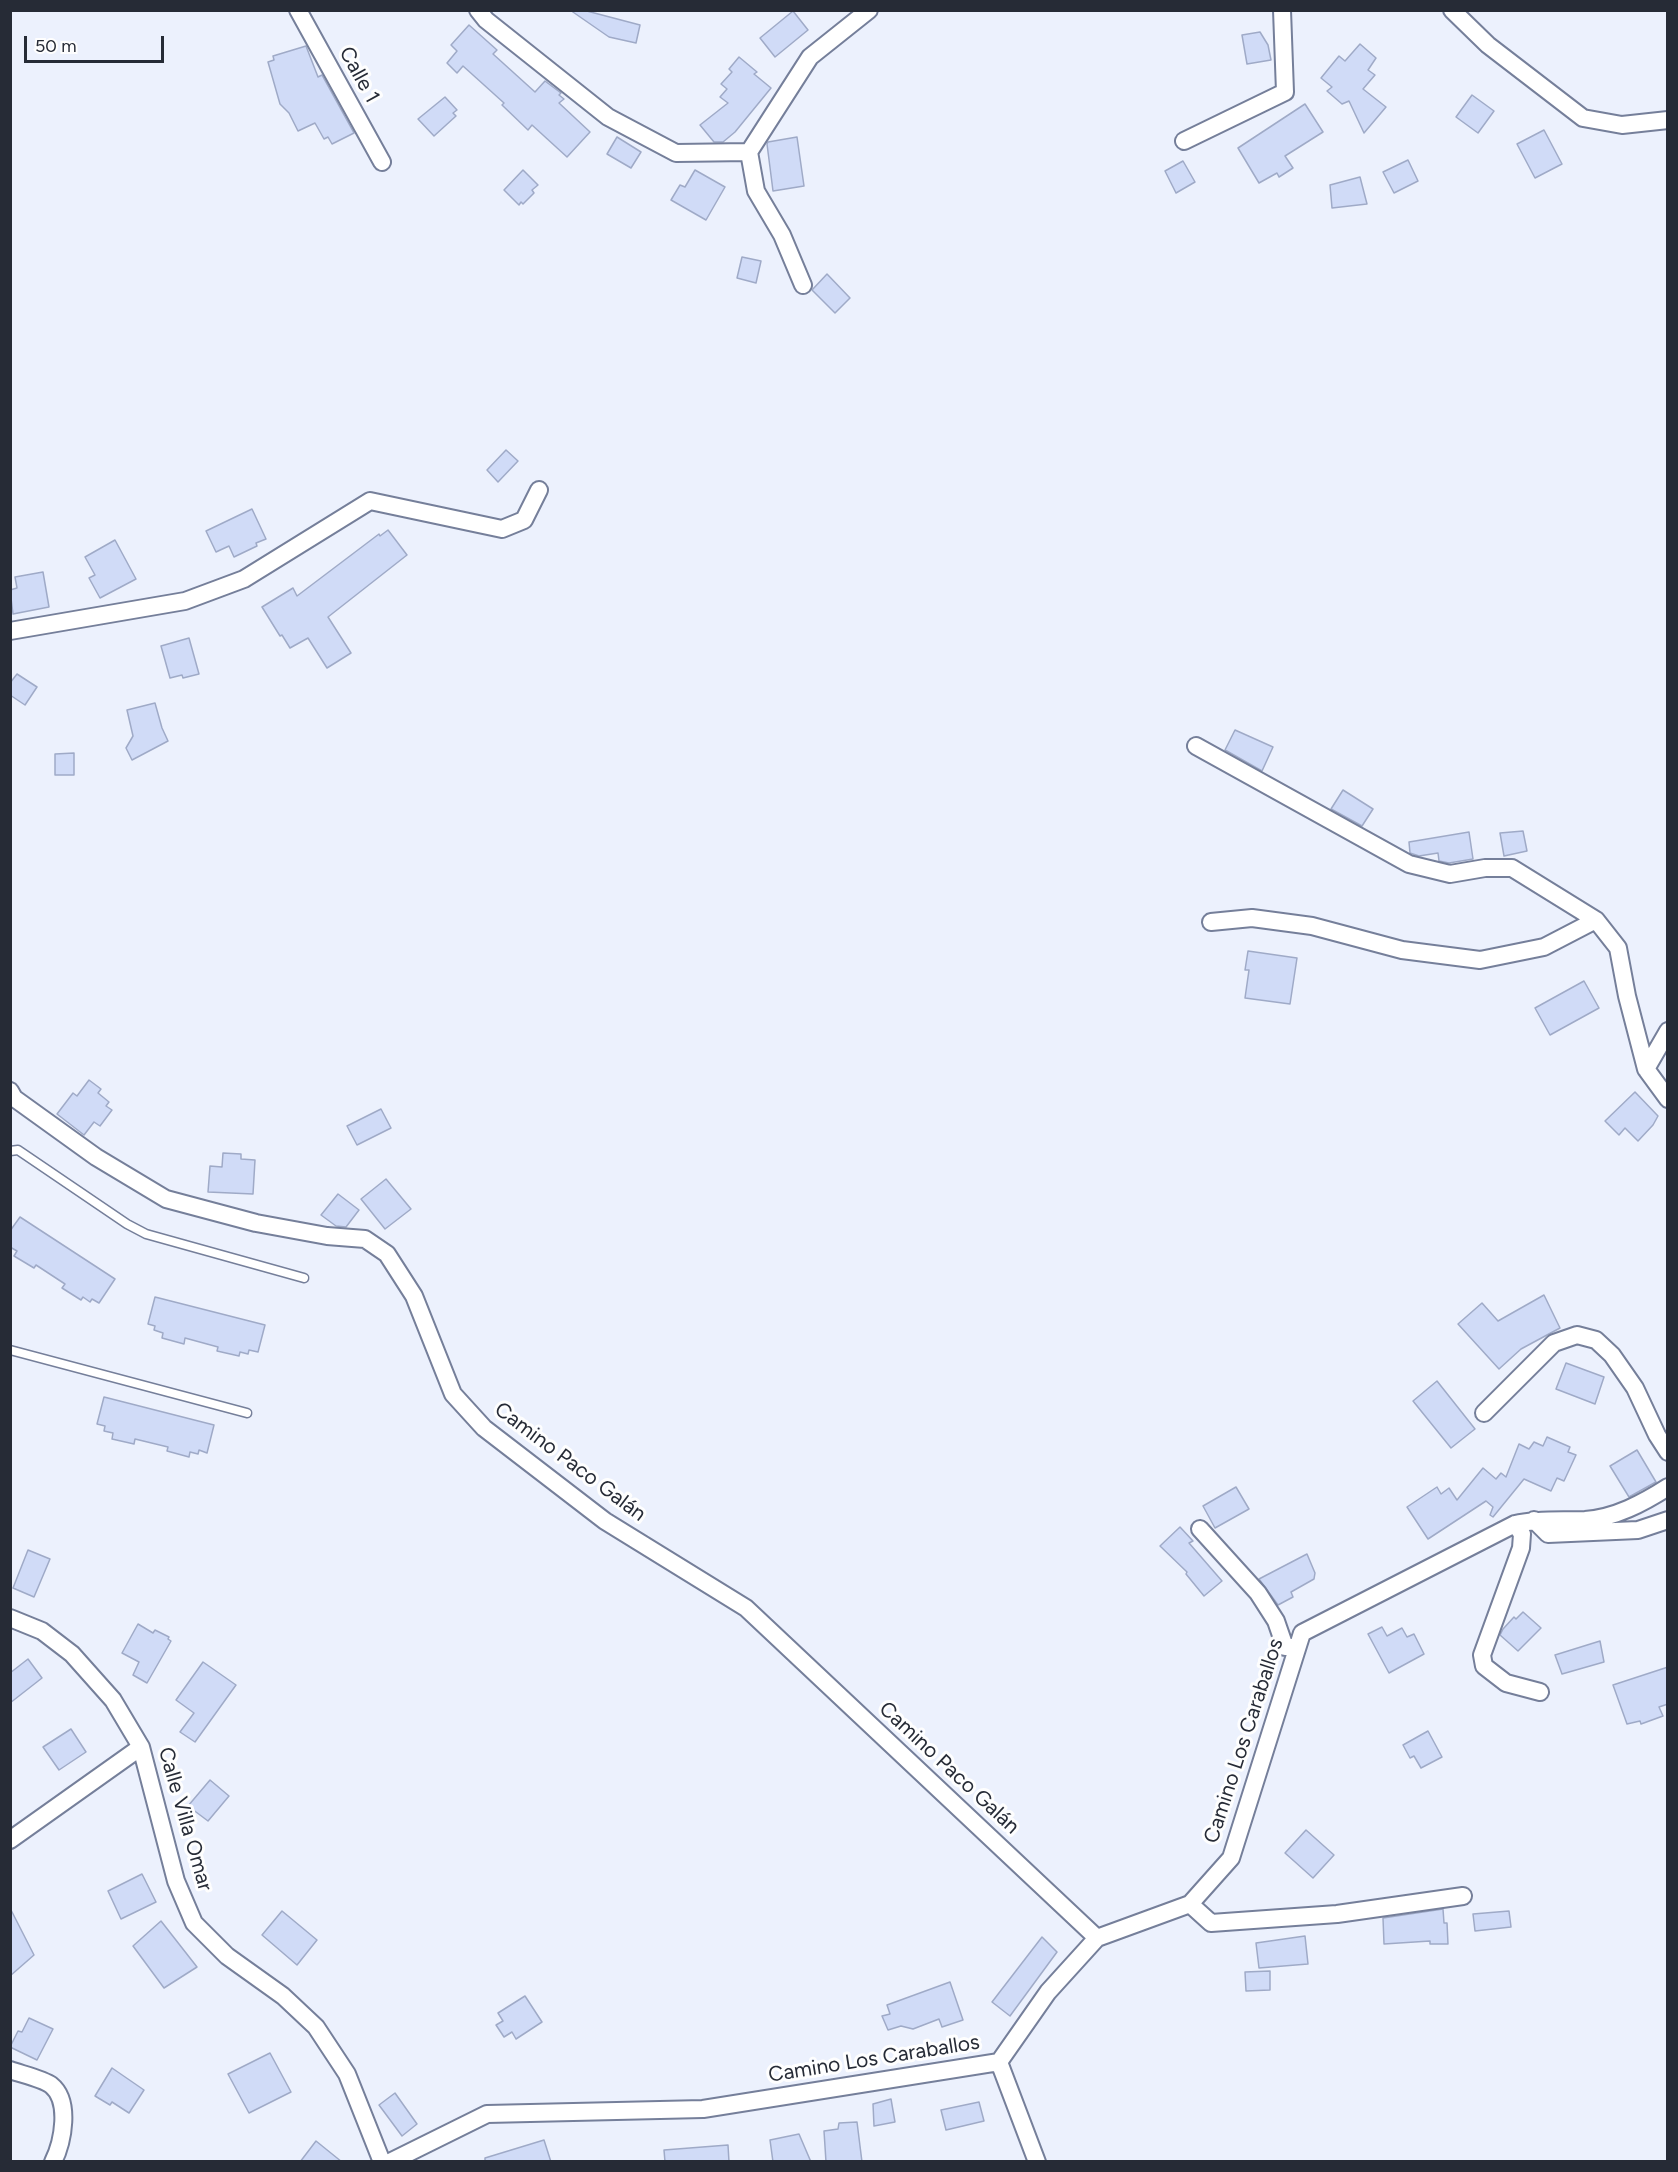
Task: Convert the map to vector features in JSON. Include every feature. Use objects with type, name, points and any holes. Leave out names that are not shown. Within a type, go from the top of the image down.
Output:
[{"type":"street","name":"Calle 1","points":[[298,10],[382,162]]},
{"type":"street","points":[[478,10],[486,20],[608,117],[676,153],[749,152]]},
{"type":"street","points":[[804,285],[782,235],[756,191],[749,152],[810,57],[868,10]]},
{"type":"street","points":[[1184,141],[1286,92],[1282,10]]},
{"type":"street","points":[[1452,10],[1488,45],[1583,118],[1622,125],[1668,120]]},
{"type":"street","points":[[10,631],[185,601],[244,579],[370,501],[502,529],[524,520],[539,490]]},
{"type":"street","points":[[1196,746],[1409,864],[1450,874],[1485,868],[1512,868],[1596,920],[1618,948],[1646,1069],[1668,1099]]},
{"type":"street","points":[[1211,922],[1252,918],[1312,926],[1402,950],[1480,960],[1544,947],[1596,920]]},
{"type":"street","points":[[1646,1069],[1668,1031]]},
{"type":"street","name":"Camino Paco Galán","points":[[10,1091],[14,1098],[96,1157],[166,1199],[256,1223],[327,1236],[365,1239],[387,1254],[414,1296],[453,1394],[484,1428],[605,1521],[746,1608],[1096,1938]]},
{"type":"street","points":[[1484,1413],[1554,1343],[1576,1335],[1596,1340],[1612,1355],[1635,1388],[1657,1435],[1668,1452]]},
{"type":"street","name":"Camino Los Caraballos","points":[[390,2162],[487,2114],[703,2109],[999,2062],[1048,1992],[1096,1938],[1190,1904],[1231,1858],[1302,1633],[1515,1524],[1534,1520],[1588,1520],[1630,1509],[1668,1486]]},
{"type":"street","points":[[1534,1520],[1548,1533],[1638,1530],[1668,1520]]},
{"type":"street","points":[[1515,1524],[1522,1534],[1521,1548],[1482,1655],[1484,1666],[1506,1683],[1540,1692]]},
{"type":"street","points":[[1200,1529],[1258,1593],[1276,1621],[1285,1647],[1298,1647]]},
{"type":"street","name":"Calle Villa Omar","points":[[10,1618],[42,1632],[72,1654],[113,1700],[141,1747],[176,1881],[194,1923],[227,1956],[283,1996],[316,2027],[347,2074],[382,2162]]},
{"type":"street","points":[[10,1840],[141,1747]]},
{"type":"street","points":[[1190,1904],[1211,1923],[1337,1914],[1462,1896]]},
{"type":"street","points":[[999,2062],[1037,2162]]},
{"type":"street","points":[[10,2070],[51,2085],[60,2099],[64,2116],[63,2136],[53,2162]]},
{"type":"lane","points":[[10,1151],[18,1150],[127,1224],[146,1234],[304,1278]]},
{"type":"lane","points":[[10,1350],[248,1413]]},
{"type":"building","points":[[570,10],[583,10],[640,25],[636,43],[609,37]]},
{"type":"building","points":[[793,11],[808,30],[775,57],[760,38]]},
{"type":"building","points":[[469,25],[497,50],[493,54],[535,92],[545,81],[561,93],[559,95],[564,99],[559,103],[590,132],[567,157],[532,125],[528,130],[502,105],[504,103],[463,66],[457,73],[447,63],[457,51],[451,45]]},
{"type":"building","points":[[1260,32],[1268,45],[1271,60],[1247,64],[1242,35]]},
{"type":"building","points":[[1360,44],[1376,58],[1368,70],[1375,75],[1363,89],[1386,107],[1364,133],[1349,101],[1342,104],[1327,91],[1332,87],[1321,78],[1339,56],[1345,61]]},
{"type":"building","points":[[306,46],[318,77],[322,75],[354,133],[332,144],[328,137],[324,139],[315,123],[298,131],[289,113],[280,104],[268,62],[274,60],[273,56]]},
{"type":"building","points":[[739,57],[771,88],[735,132],[723,142],[714,142],[700,125],[728,103],[720,97],[727,89],[721,84],[732,72],[729,69]]},
{"type":"building","points":[[1472,95],[1494,111],[1478,133],[1456,117]]},
{"type":"building","points":[[445,97],[457,110],[453,113],[456,116],[434,136],[418,119]]},
{"type":"building","points":[[1305,104],[1323,132],[1285,156],[1293,168],[1279,177],[1277,173],[1259,183],[1238,148]]},
{"type":"building","points":[[1544,130],[1562,164],[1535,178],[1517,144]]},
{"type":"building","points":[[617,137],[641,152],[631,168],[607,154]]},
{"type":"building","points":[[797,137],[804,186],[773,191],[767,144]]},
{"type":"building","points":[[1408,160],[1418,181],[1394,193],[1383,172]]},
{"type":"building","points":[[1183,161],[1195,182],[1176,193],[1165,171]]},
{"type":"building","points":[[523,170],[538,185],[532,190],[534,193],[519,205],[504,190]]},
{"type":"building","points":[[695,170],[725,187],[706,220],[671,200],[680,185],[685,187]]},
{"type":"building","points":[[1360,177],[1367,204],[1332,208],[1330,185]]},
{"type":"building","points":[[742,257],[761,261],[756,283],[737,278]]},
{"type":"building","points":[[827,274],[850,298],[835,313],[812,290]]},
{"type":"building","points":[[506,450],[518,461],[498,482],[487,470]]},
{"type":"building","points":[[252,509],[266,539],[234,557],[229,546],[216,552],[206,531]]},
{"type":"building","points":[[388,530],[407,555],[328,617],[351,653],[327,668],[308,638],[290,648],[262,607],[293,588],[297,596],[379,534],[380,536]]},
{"type":"building","points":[[115,540],[136,579],[100,598],[89,578],[95,575],[85,557]]},
{"type":"building","points":[[43,572],[49,607],[13,614],[10,590],[17,588],[15,577]]},
{"type":"building","points":[[189,638],[199,674],[170,678],[161,646]]},
{"type":"building","points":[[17,674],[37,687],[25,705],[10,695],[10,683]]},
{"type":"building","points":[[155,703],[168,741],[132,760],[126,748],[133,736],[127,710]]},
{"type":"building","points":[[1235,730],[1273,747],[1262,771],[1225,750]]},
{"type":"building","points":[[74,753],[74,775],[55,775],[55,754]]},
{"type":"building","points":[[1343,790],[1373,809],[1362,826],[1331,809]]},
{"type":"building","points":[[1523,831],[1527,851],[1504,856],[1500,833]]},
{"type":"building","points":[[1469,832],[1473,859],[1449,863],[1439,861],[1438,853],[1419,856],[1410,853],[1409,842]]},
{"type":"building","points":[[1248,951],[1297,958],[1290,1004],[1245,998],[1249,970],[1245,970]]},
{"type":"building","points":[[1584,981],[1599,1008],[1550,1035],[1535,1008]]},
{"type":"building","points":[[89,1080],[101,1089],[98,1093],[109,1102],[106,1106],[112,1110],[100,1126],[94,1122],[84,1135],[57,1114],[73,1093],[77,1096]]},
{"type":"building","points":[[1635,1092],[1658,1116],[1638,1141],[1625,1128],[1619,1135],[1605,1121]]},
{"type":"building","points":[[381,1109],[391,1128],[357,1145],[347,1126]]},
{"type":"building","points":[[223,1153],[241,1154],[241,1159],[255,1160],[253,1194],[208,1192],[210,1166],[222,1167]]},
{"type":"building","points":[[386,1179],[411,1209],[385,1229],[361,1199]]},
{"type":"building","points":[[338,1194],[359,1210],[346,1227],[336,1226],[321,1215]]},
{"type":"building","points":[[20,1217],[115,1279],[99,1303],[92,1299],[90,1302],[83,1297],[81,1300],[62,1288],[65,1284],[36,1265],[34,1268],[14,1256],[17,1251],[10,1247],[10,1231]]},
{"type":"building","points":[[1544,1295],[1560,1328],[1521,1349],[1499,1369],[1458,1324],[1482,1303],[1498,1321]]},
{"type":"building","points":[[155,1297],[265,1325],[258,1352],[249,1350],[248,1354],[240,1352],[239,1356],[217,1351],[218,1347],[185,1338],[184,1344],[162,1338],[163,1333],[154,1330],[155,1326],[148,1324]]},
{"type":"building","points":[[1566,1363],[1604,1377],[1595,1404],[1556,1389]]},
{"type":"building","points":[[1437,1381],[1475,1429],[1451,1448],[1413,1401]]},
{"type":"building","points":[[104,1397],[214,1425],[207,1453],[199,1450],[198,1454],[190,1452],[189,1457],[167,1451],[168,1447],[135,1439],[134,1444],[112,1439],[113,1433],[104,1431],[105,1426],[97,1424]]},
{"type":"building","points":[[1547,1437],[1570,1447],[1568,1452],[1576,1455],[1564,1481],[1557,1478],[1551,1491],[1524,1479],[1493,1517],[1490,1515],[1493,1507],[1486,1501],[1428,1539],[1407,1507],[1437,1487],[1441,1494],[1449,1488],[1457,1500],[1483,1468],[1496,1479],[1501,1473],[1506,1477],[1519,1444],[1529,1449],[1534,1442],[1543,1446]]},
{"type":"building","points":[[1637,1450],[1656,1482],[1629,1497],[1610,1466]]},
{"type":"building","points":[[1236,1487],[1249,1509],[1215,1528],[1203,1506]]},
{"type":"building","points":[[1180,1527],[1193,1541],[1189,1543],[1222,1581],[1204,1596],[1186,1574],[1187,1572],[1160,1546]]},
{"type":"building","points":[[28,1550],[50,1559],[34,1597],[13,1588]]},
{"type":"building","points":[[1307,1554],[1315,1573],[1314,1579],[1291,1592],[1293,1597],[1278,1605],[1259,1579]]},
{"type":"building","points":[[1523,1612],[1541,1628],[1518,1651],[1500,1635],[1514,1617],[1516,1619]]},
{"type":"building","points":[[138,1624],[153,1633],[155,1630],[169,1637],[171,1641],[147,1683],[133,1675],[139,1662],[122,1653]]},
{"type":"building","points":[[1382,1627],[1387,1636],[1402,1628],[1407,1637],[1414,1634],[1424,1654],[1389,1673],[1368,1634]]},
{"type":"building","points":[[1600,1641],[1604,1662],[1562,1674],[1555,1655]]},
{"type":"building","points":[[28,1659],[42,1678],[10,1703],[10,1673]]},
{"type":"building","points":[[203,1662],[236,1685],[195,1742],[180,1732],[194,1713],[176,1700]]},
{"type":"building","points":[[1668,1667],[1668,1704],[1659,1707],[1663,1716],[1641,1724],[1640,1721],[1627,1724],[1613,1685]]},
{"type":"building","points":[[71,1729],[86,1752],[59,1770],[43,1747]]},
{"type":"building","points":[[1428,1731],[1442,1757],[1421,1768],[1414,1756],[1410,1758],[1403,1745]]},
{"type":"building","points":[[210,1780],[229,1796],[208,1821],[188,1806]]},
{"type":"building","points":[[1306,1830],[1334,1855],[1313,1878],[1285,1853]]},
{"type":"building","points":[[142,1874],[156,1902],[121,1919],[108,1891]]},
{"type":"building","points":[[10,1908],[34,1955],[10,1976]]},
{"type":"building","points":[[1443,1909],[1444,1923],[1447,1923],[1448,1944],[1430,1944],[1430,1941],[1384,1944],[1383,1918]]},
{"type":"building","points":[[282,1911],[317,1940],[297,1965],[262,1935]]},
{"type":"building","points":[[1509,1911],[1511,1927],[1475,1931],[1473,1914]]},
{"type":"building","points":[[161,1921],[197,1967],[164,1988],[133,1946]]},
{"type":"building","points":[[1305,1936],[1308,1964],[1259,1968],[1256,1943]]},
{"type":"building","points":[[1042,1937],[1057,1952],[1010,2016],[992,2002]]},
{"type":"building","points":[[1270,1971],[1270,1990],[1246,1991],[1245,1972]]},
{"type":"building","points":[[950,1982],[963,2020],[942,2027],[939,2019],[913,2029],[901,2026],[888,2030],[882,2016],[890,2014],[887,2005]]},
{"type":"building","points":[[525,1996],[542,2022],[516,2039],[512,2032],[504,2037],[496,2025],[503,2021],[498,2013]]},
{"type":"building","points":[[29,2018],[53,2029],[37,2060],[10,2047],[18,2031],[22,2032]]},
{"type":"building","points":[[270,2053],[291,2092],[249,2113],[228,2074]]},
{"type":"building","points":[[112,2068],[144,2090],[129,2113],[112,2102],[110,2105],[95,2096]]},
{"type":"building","points":[[395,2093],[417,2124],[402,2136],[379,2105]]},
{"type":"building","points":[[891,2099],[895,2122],[874,2126],[873,2104]]},
{"type":"building","points":[[979,2102],[984,2121],[946,2130],[941,2110]]},
{"type":"building","points":[[857,2122],[862,2162],[826,2162],[824,2131],[838,2129],[839,2123]]},
{"type":"building","points":[[799,2134],[811,2162],[773,2162],[770,2140]]},
{"type":"building","points":[[544,2140],[551,2162],[485,2162],[485,2158]]},
{"type":"building","points":[[316,2141],[342,2162],[300,2162]]},
{"type":"building","points":[[728,2145],[729,2162],[665,2162],[664,2150]]}]
